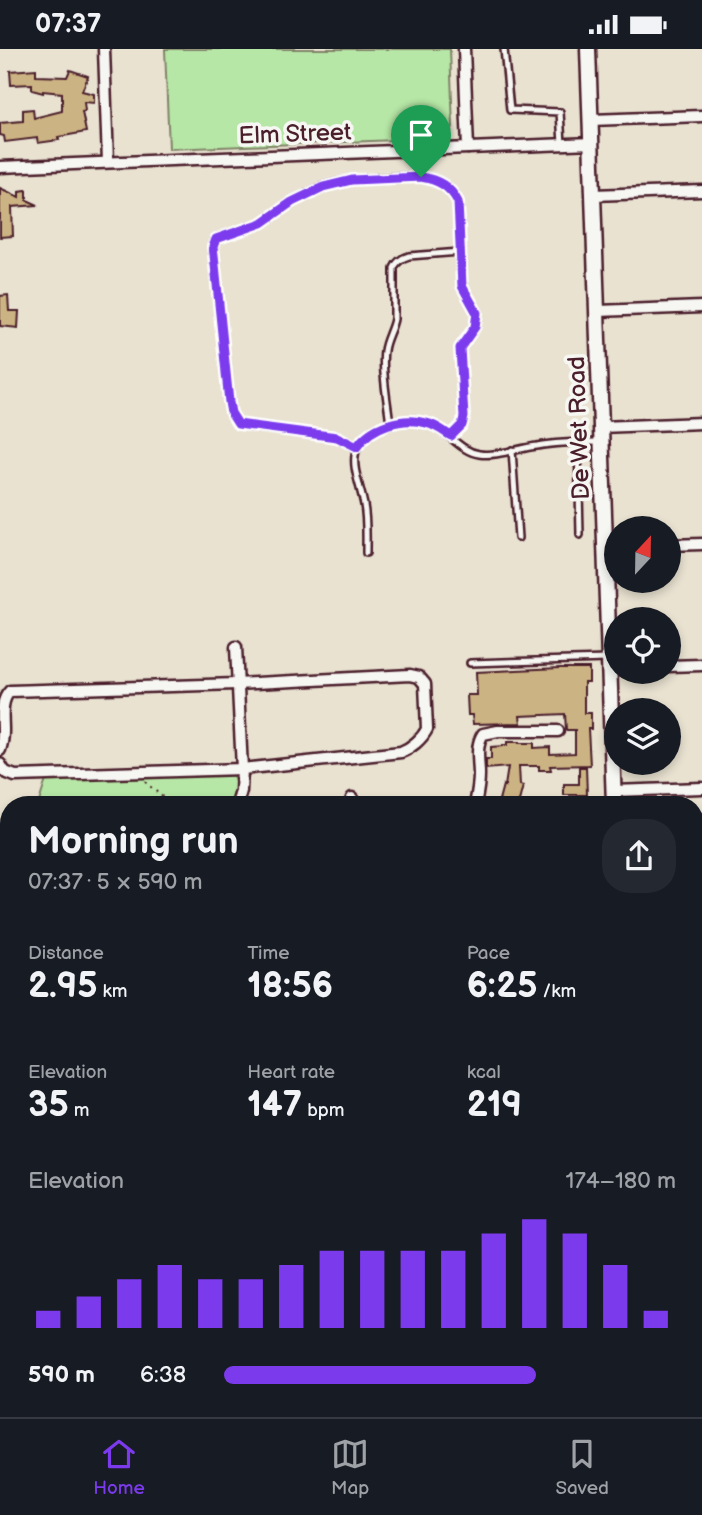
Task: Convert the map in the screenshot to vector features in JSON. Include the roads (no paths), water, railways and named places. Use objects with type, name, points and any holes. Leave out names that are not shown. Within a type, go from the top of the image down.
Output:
[{"type":"street","points":[[104,49],[107,162]]},
{"type":"street","points":[[464,49],[468,148]]},
{"type":"street","name":"De Wet Road","points":[[588,49],[601,427],[609,516]]},
{"type":"street","points":[[591,120],[702,116]]},
{"type":"street","name":"Elm Street","points":[[0,167],[592,143]]},
{"type":"street","points":[[594,195],[702,191]]},
{"type":"street","points":[[598,311],[702,307]]},
{"type":"street","points":[[601,427],[702,423]]},
{"type":"street","points":[[681,545],[702,544]]},
{"type":"street","points":[[236,647],[242,769],[240,796]]},
{"type":"street","points":[[681,665],[702,664]]},
{"type":"street","points":[[0,750],[3,733],[1,705],[10,691],[415,675],[425,684],[428,719],[425,733],[401,753],[242,769],[15,776],[5,772],[0,764]]},
{"type":"street","name":"De Wet Road","points":[[612,684],[614,796]]},
{"type":"street","points":[[477,796],[478,744],[485,733],[558,730]]},
{"type":"street","points":[[632,796],[702,788]]},
{"type":"lane","points":[[504,49],[510,110],[560,112],[562,144]]},
{"type":"lane","points":[[357,447],[337,437],[246,426],[234,420],[229,402],[214,255],[214,242],[219,237],[262,223],[292,202],[323,187],[352,180],[421,177],[448,187],[458,202],[462,286],[476,311],[476,323],[473,332],[460,348],[464,420],[451,436]]},
{"type":"lane","points":[[390,424],[383,358],[386,341],[393,327],[396,263],[409,255],[460,252]]},
{"type":"lane","points":[[366,553],[366,517],[355,464],[357,447],[364,438],[390,424],[417,420],[438,427],[468,451],[478,454],[495,455],[541,445],[603,442]]},
{"type":"lane","points":[[578,442],[580,535]]},
{"type":"lane","points":[[512,450],[518,538]]},
{"type":"lane","points":[[470,663],[604,665]]}]
